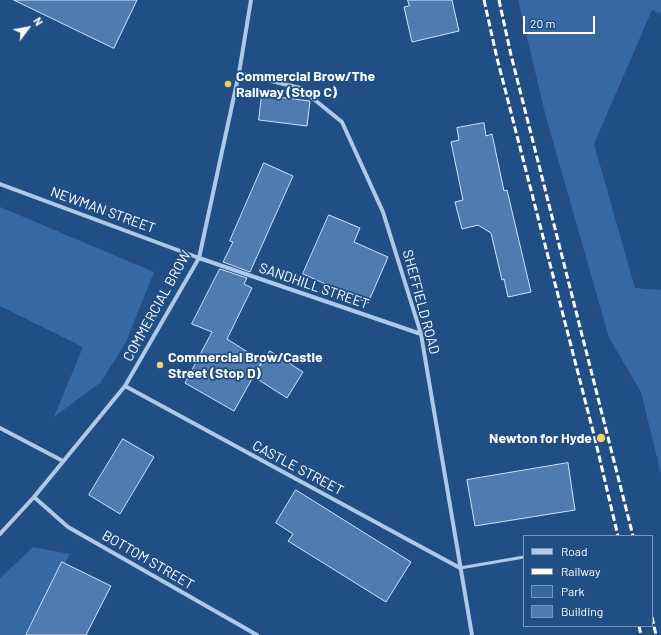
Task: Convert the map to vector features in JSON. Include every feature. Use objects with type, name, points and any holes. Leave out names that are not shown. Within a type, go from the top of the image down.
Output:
[{"type":"street","name":"COMMERCIAL BROW","points":[[0,534],[34,497],[125,386],[199,258],[240,73],[251,0]]},
{"type":"street","name":"SHEFFIELD ROAD","points":[[240,73],[300,88],[342,122],[383,212],[421,334],[472,635]]},
{"type":"street","name":"NEWMAN STREET","points":[[0,184],[199,258]]},
{"type":"street","name":"SANDHILL STREET","points":[[199,258],[421,334]]},
{"type":"street","name":"CASTLE STREET","points":[[125,386],[460,568]]},
{"type":"street","points":[[0,428],[63,461]]},
{"type":"street","name":"BOTTOM STREET","points":[[34,497],[68,527],[257,635]]},
{"type":"lane","points":[[460,568],[523,557]]},
{"type":"green space","points":[[518,0],[661,0],[661,14],[652,10],[594,144],[635,288],[661,290],[661,474],[641,392],[609,338],[546,117]]},
{"type":"green space","points":[[0,207],[154,272],[126,342],[101,382],[54,417],[83,347],[0,306]]},
{"type":"green space","points":[[33,547],[70,554],[24,635],[0,635],[0,578]]},
{"type":"building","points":[[14,0],[137,0],[114,48]]},
{"type":"building","points":[[408,0],[452,0],[459,31],[412,42],[404,7],[409,6]]},
{"type":"building","points":[[262,95],[310,101],[307,126],[259,120]]},
{"type":"building","points":[[484,123],[486,136],[492,134],[504,191],[507,190],[531,292],[508,297],[504,279],[502,280],[491,233],[478,225],[462,229],[455,202],[463,200],[451,142],[459,140],[457,128]]},
{"type":"building","points":[[264,163],[293,176],[250,272],[223,262],[233,242],[230,241]]},
{"type":"building","points":[[329,215],[360,228],[354,242],[388,257],[368,303],[303,274]]},
{"type":"building","points":[[220,269],[247,278],[244,284],[252,288],[227,339],[262,361],[234,411],[185,383],[212,332],[192,324]]},
{"type":"building","points":[[270,351],[303,372],[287,398],[254,377]]},
{"type":"building","points":[[123,439],[154,457],[120,514],[89,495]]},
{"type":"building","points":[[568,463],[575,510],[475,526],[467,480]]},
{"type":"building","points":[[296,490],[411,562],[386,602],[288,541],[293,534],[276,523]]},
{"type":"building","points":[[62,562],[111,586],[86,635],[26,635]]},
{"type":"railway","points":[[484,0],[497,58],[595,439],[618,535]]},
{"type":"railway","points":[[499,0],[511,55],[633,535]]},
{"type":"railway","points":[[653,622],[656,635]]},
{"type":"railway","points":[[639,627],[641,635]]},
{"type":"place","name":"Commercial Brow/The Railway (Stop C)","points":[[228,84]]},
{"type":"place","name":"Commercial Brow/Castle Street (Stop D)","points":[[160,365]]},
{"type":"place","name":"Newton for Hyde","points":[[601,438]]}]
